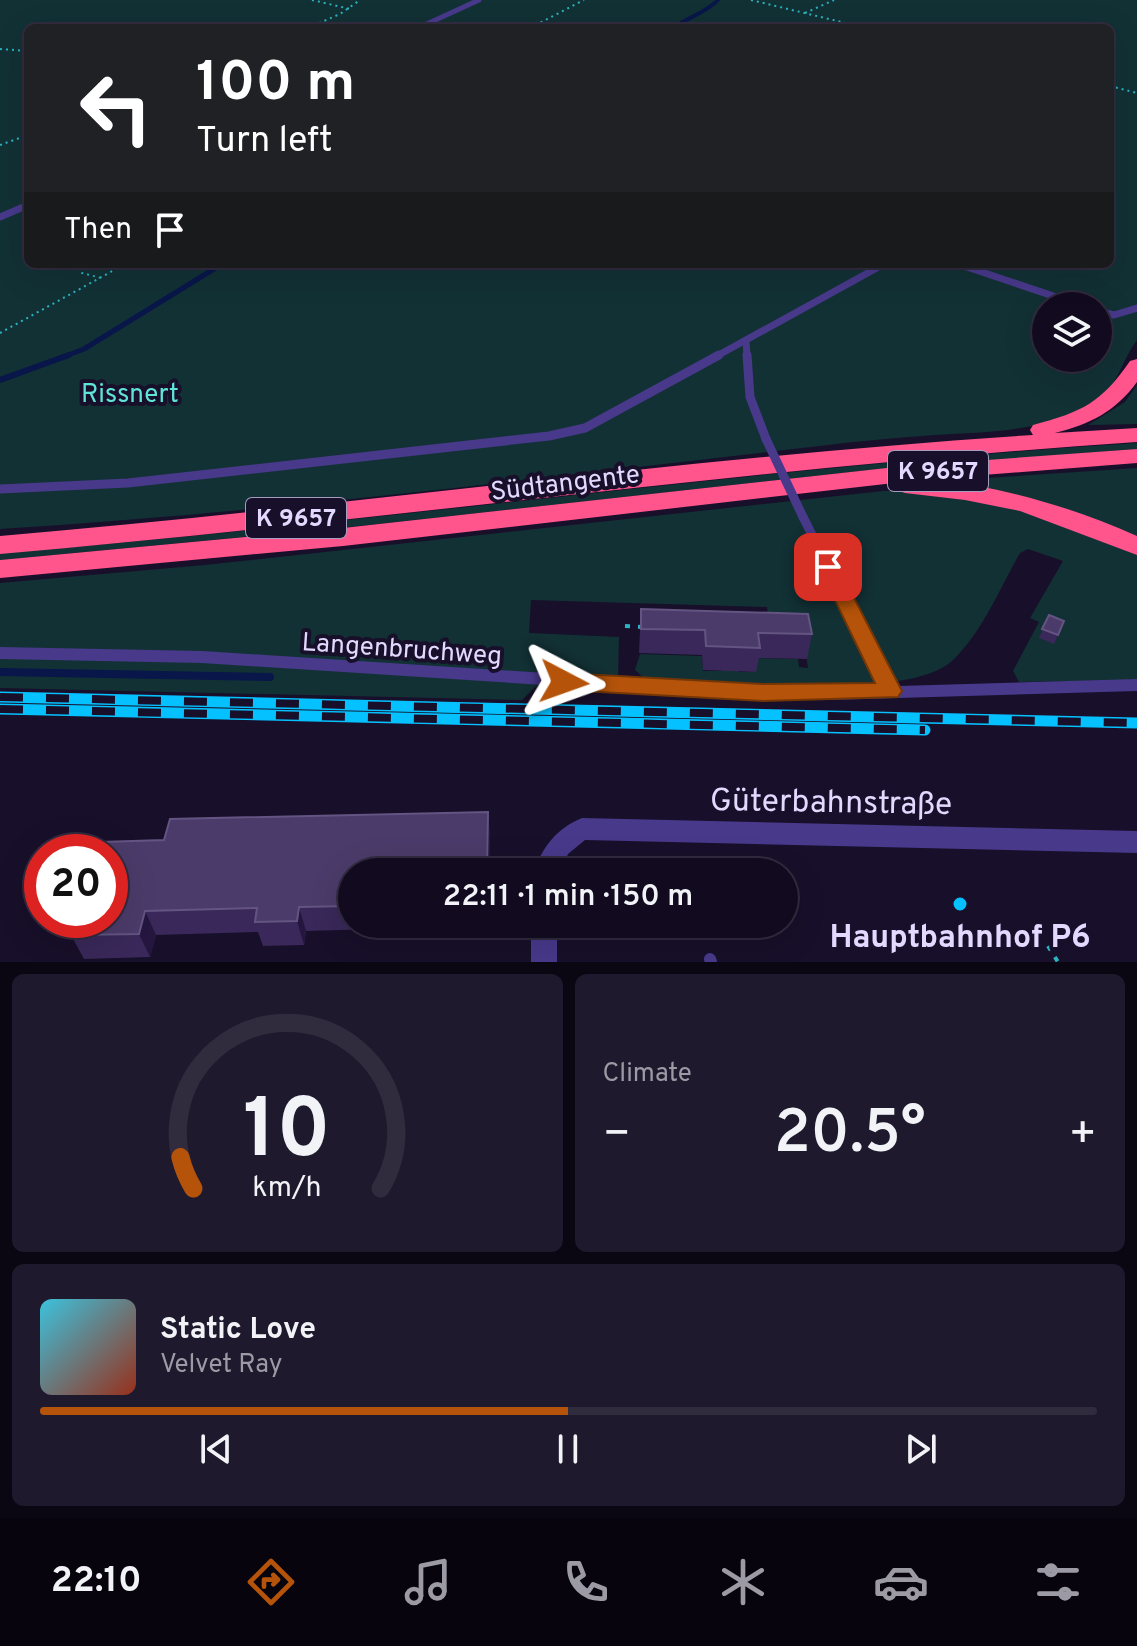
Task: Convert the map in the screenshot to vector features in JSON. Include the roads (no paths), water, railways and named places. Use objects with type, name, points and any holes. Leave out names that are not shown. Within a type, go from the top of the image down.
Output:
[{"type":"highway","points":[[960,447],[1009,433],[1056,426],[1091,414],[1111,403],[1123,390],[1137,365]]},
{"type":"highway","name":"Südtangente","points":[[0,545],[203,528],[960,447],[1137,435]]},
{"type":"highway","name":"Südtangente","points":[[0,569],[328,539],[977,467],[1137,456]]},
{"type":"highway","points":[[838,482],[952,489],[996,496],[1047,510],[1137,546]]},
{"type":"street","name":"Güterbahnstraße","points":[[551,858],[563,840],[582,829],[1137,842]]},
{"type":"street","points":[[544,938],[544,962]]},
{"type":"lane","points":[[427,24],[479,0]]},
{"type":"lane","points":[[0,217],[24,207]]},
{"type":"lane","points":[[0,489],[128,483],[549,436],[585,428],[877,268]]},
{"type":"lane","points":[[971,268],[1047,292]]},
{"type":"lane","points":[[1112,314],[1137,308]]},
{"type":"lane","points":[[746,341],[750,397],[766,439],[891,691]]},
{"type":"lane","name":"Langenbruchweg","points":[[0,653],[202,657],[763,693],[1137,685]]},
{"type":"waterway","points":[[680,24],[718,0]]},
{"type":"waterway","points":[[63,357],[84,349],[216,268]]},
{"type":"waterway","points":[[0,380],[69,355]]},
{"type":"waterway","points":[[0,672],[270,677]]},
{"type":"railway","points":[[0,697],[1137,723]]},
{"type":"railway","points":[[0,709],[925,730]]},
{"type":"place","name":"Hauptbahnhof P6","points":[[960,904]]},
{"type":"park label","name":"Rissnert","points":[[130,393]]}]
